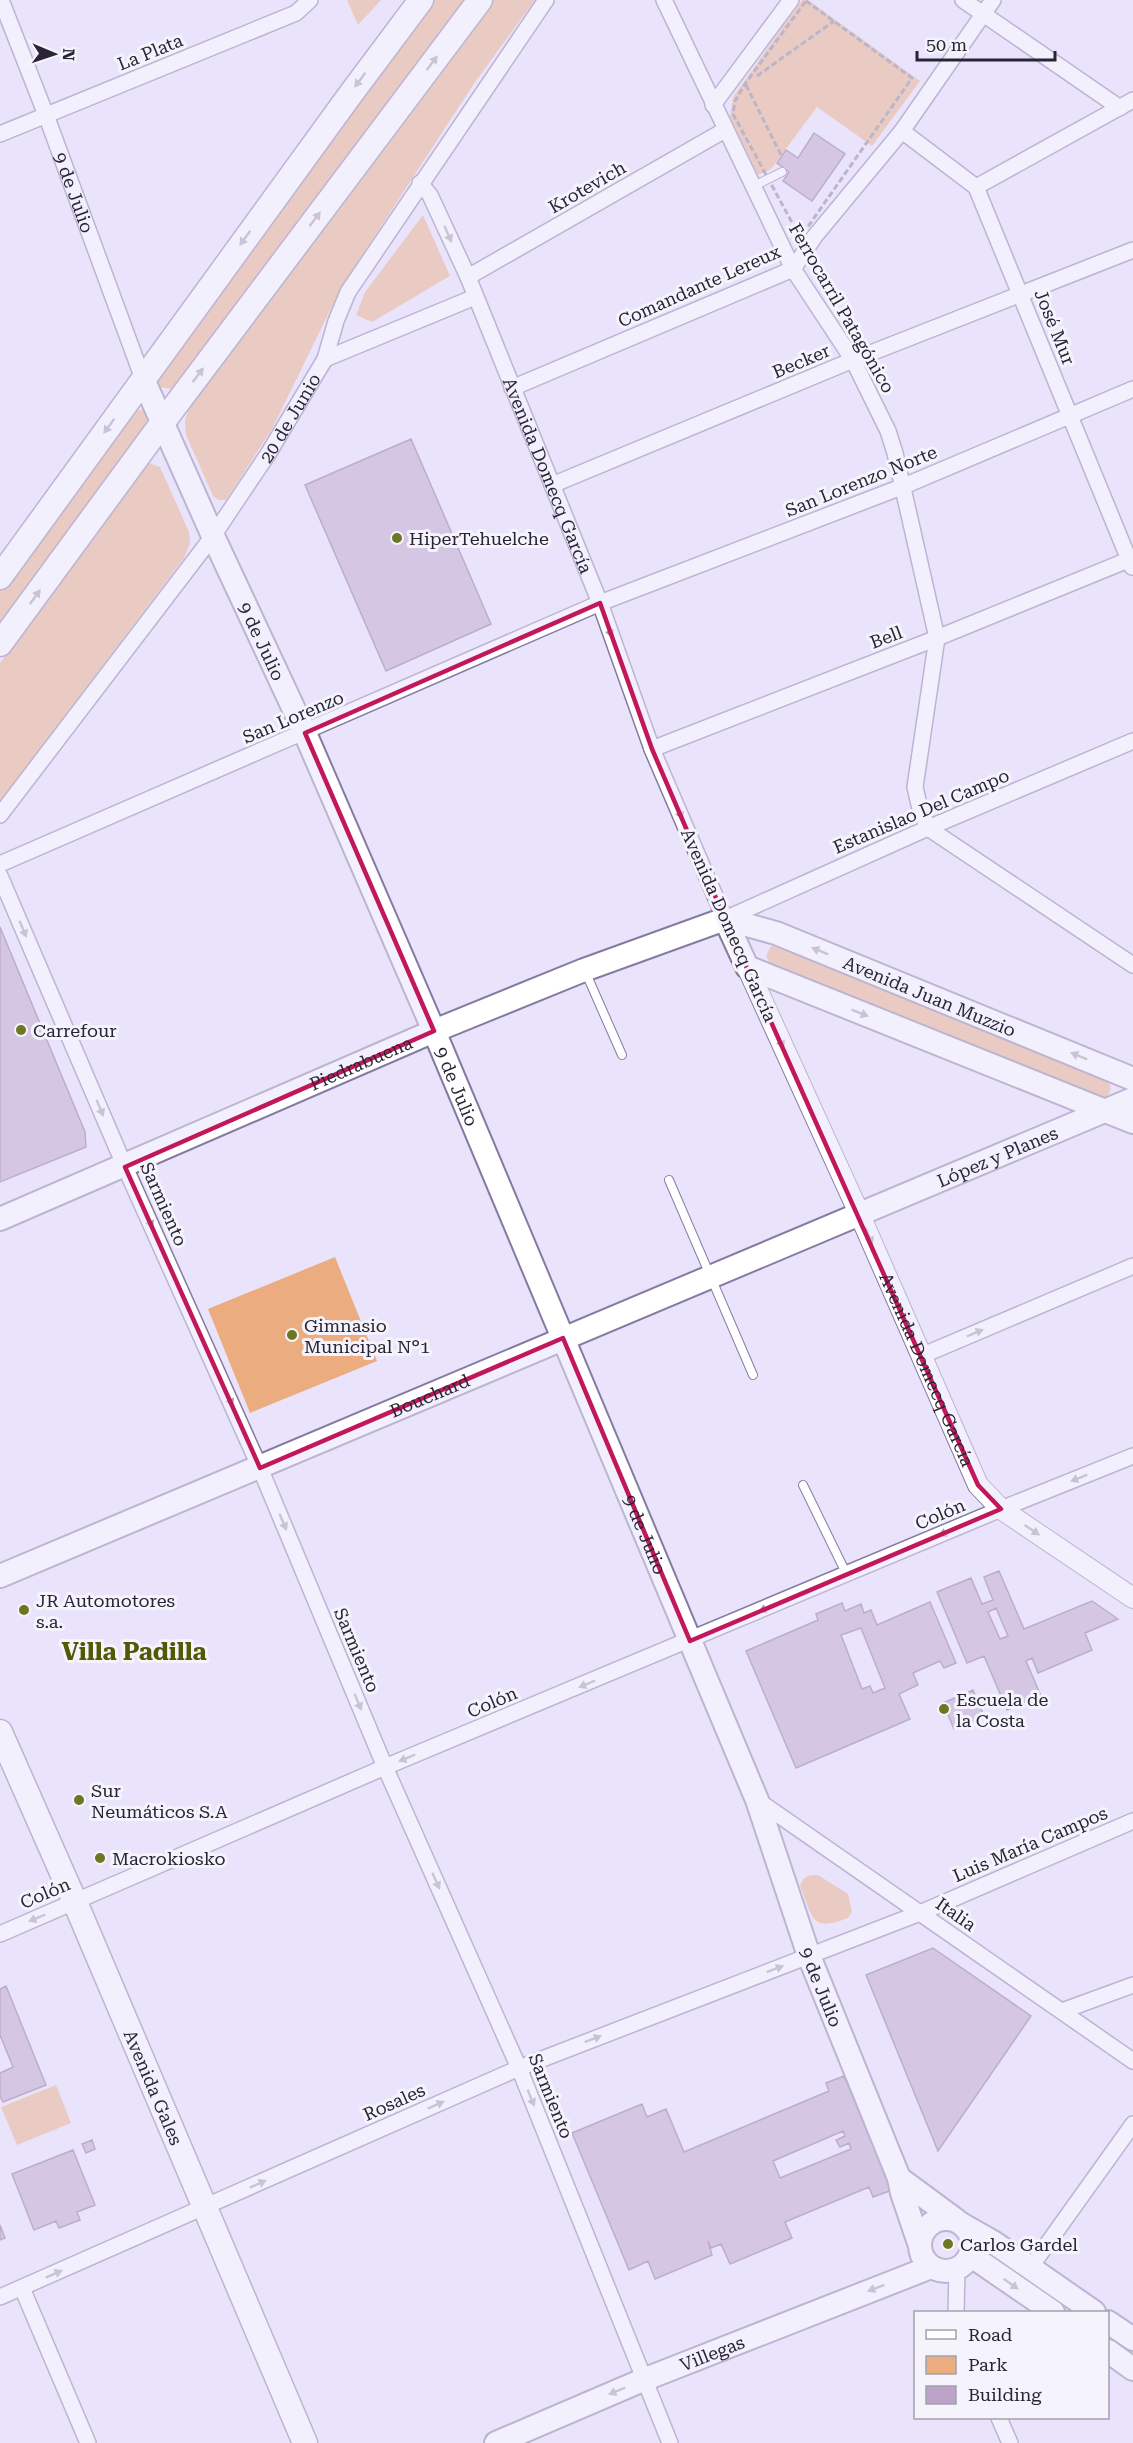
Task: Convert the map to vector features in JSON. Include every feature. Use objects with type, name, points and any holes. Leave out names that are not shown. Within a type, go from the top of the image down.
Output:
[{"type":"main road","points":[[0,576],[421,0]]},
{"type":"main road","points":[[0,644],[163,422],[480,0]]},
{"type":"main road","name":"9 de Julio","points":[[143,379],[305,733],[434,1031],[757,1800],[809,1956],[899,2178],[919,2244]]},
{"type":"main road","name":"Piedrabuena","points":[[0,1219],[126,1167],[434,1031],[584,970],[725,919]]},
{"type":"main road","name":"Avenida Domecq García","points":[[725,919],[747,967]]},
{"type":"main road","name":"Avenida Juan Muzzio","points":[[725,919],[776,933],[1133,1078]]},
{"type":"main road","points":[[747,967],[1133,1122]]},
{"type":"main road","name":"López y Planes","points":[[859,1213],[1133,1099]]},
{"type":"main road","name":"Bouchard","points":[[0,1576],[563,1338],[711,1278],[859,1213]]},
{"type":"main road","name":"Avenida Gales","points":[[0,1732],[75,1902],[305,2443]]},
{"type":"main road","points":[[899,2178],[1091,2311]]},
{"type":"main road","points":[[948,2218],[960,2222],[972,2239],[963,2262],[948,2271],[931,2267],[924,2260],[919,2244],[921,2235],[932,2222],[948,2218]]},
{"type":"main road","points":[[963,2262],[1049,2311]]},
{"type":"main road","name":"Villegas","points":[[496,2443],[643,2380],[931,2267]]},
{"type":"main road","points":[[1109,2323],[1133,2339]]},
{"type":"main road","points":[[1109,2352],[1133,2369]]},
{"type":"street","name":"9 de Julio","points":[[1,0],[143,379]]},
{"type":"street","name":"La Plata","points":[[0,134],[296,13],[310,0]]},
{"type":"street","name":"20 de Junio","points":[[0,815],[213,536],[268,454],[325,359],[336,321],[348,292],[546,0]]},
{"type":"street","name":"Ferrocarril Patagónico","points":[[664,0],[793,269],[854,360],[888,431],[904,486],[937,638],[915,786],[920,809],[928,828]]},
{"type":"street","points":[[713,105],[791,0]]},
{"type":"street","points":[[902,131],[976,187],[1127,104],[963,0]]},
{"type":"street","name":"Comandante Lereux","points":[[512,388],[793,269],[815,236],[902,131],[993,0]]},
{"type":"street","name":"Krotevich","points":[[468,278],[725,130]]},
{"type":"street","name":"Avenida Domecq García","points":[[420,183],[430,195],[468,278],[600,603],[652,750],[725,919]]},
{"type":"street","name":"José Mur","points":[[976,187],[1132,562]]},
{"type":"street","name":"Becker","points":[[552,485],[854,360],[1133,250]]},
{"type":"street","points":[[325,359],[475,297]]},
{"type":"street","name":"San Lorenzo Norte","points":[[600,603],[904,486],[1133,389]]},
{"type":"street","name":"Bell","points":[[652,750],[1132,562]]},
{"type":"street","name":"San Lorenzo","points":[[0,864],[600,603]]},
{"type":"street","name":"Estanislao Del Campo","points":[[725,919],[928,828],[1133,741]]},
{"type":"street","points":[[928,828],[1133,965]]},
{"type":"street","name":"Sarmiento","points":[[0,876],[260,1468],[385,1767],[519,2068],[670,2443]]},
{"type":"street","name":"Avenida Domecq García","points":[[747,967],[859,1213],[978,1485],[1001,1509],[1133,1598]]},
{"type":"street","points":[[921,1356],[1133,1266]]},
{"type":"street","name":"Colón","points":[[0,1934],[385,1767],[1133,1456]]},
{"type":"street","name":"Italia","points":[[757,1800],[1133,2061]]},
{"type":"street","name":"Luis María Campos","points":[[809,1956],[920,1913],[1133,1821]]},
{"type":"street","name":"Rosales","points":[[0,2297],[519,2068],[809,1956]]},
{"type":"street","points":[[1062,2011],[1133,1985]]},
{"type":"street","points":[[1030,2268],[1133,2124]]},
{"type":"street","points":[[956,2311],[963,2262]]},
{"type":"street","points":[[22,2288],[88,2443]]},
{"type":"street","points":[[999,2419],[1010,2443]]},
{"type":"lane","points":[[754,186],[782,172]]},
{"type":"lane","points":[[584,970],[622,1055]]},
{"type":"lane","points":[[669,1180],[753,1375]]},
{"type":"lane","points":[[802,1485],[847,1575]]},
{"type":"path","points":[[806,1],[834,21],[912,78],[807,228],[795,228],[733,114],[735,101],[806,1]]},
{"type":"path","points":[[746,84],[834,21]]},
{"type":"path","points":[[746,84],[781,155]]},
{"type":"highlighted area","points":[[600,603],[652,749],[725,919],[978,1485],[1001,1509],[690,1641],[563,1338],[260,1468],[125,1167],[434,1031],[305,733]]},
{"type":"green space","points":[[347,0],[381,0],[358,25]]},
{"type":"green space","points":[[432,0],[468,0],[183,381],[171,389],[160,387],[158,376]]},
{"type":"green space","points":[[494,0],[535,0],[475,82],[341,288],[272,429],[226,500],[219,500],[213,496],[186,435],[185,421],[191,402]]},
{"type":"green space","points":[[802,0],[808,0],[920,81],[872,146],[817,107],[771,169],[758,175],[730,117],[733,97]]},
{"type":"green space","points":[[423,215],[450,276],[372,322],[356,315],[365,292]]},
{"type":"green space","points":[[144,409],[147,418],[146,426],[0,630],[0,586],[132,412]]},
{"type":"green space","points":[[149,463],[160,467],[189,532],[190,543],[184,558],[0,802],[0,663],[140,469]]},
{"type":"green space","points":[[780,945],[1108,1081],[1111,1088],[1108,1096],[1101,1099],[769,962],[766,956],[771,946]]},
{"type":"green space","name":"Gimnasio Municipal N°1","points":[[335,1257],[377,1361],[250,1413],[208,1309]]},
{"type":"green space","points":[[818,1875],[848,1894],[852,1912],[848,1918],[826,1924],[820,1923],[811,1914],[800,1886],[807,1877]]},
{"type":"green space","points":[[56,2085],[71,2123],[17,2145],[1,2107]]},
{"type":"building","points":[[814,133],[845,154],[812,201],[783,181],[789,172],[777,163],[786,150],[798,158]]},
{"type":"building","points":[[411,439],[491,624],[386,671],[305,485]]},
{"type":"building","name":"Carrefour","points":[[0,927],[85,1132],[86,1147],[0,1182]]},
{"type":"building","points":[[999,1571],[1024,1629],[1092,1601],[1118,1619],[1085,1633],[1092,1650],[1038,1673],[1032,1658],[1026,1661],[1041,1696],[1007,1710],[984,1656],[967,1663],[937,1592],[971,1578],[982,1604],[993,1600],[984,1577]],"holes":[[[996,1608],[1008,1636],[1000,1639],[988,1612]]]},
{"type":"building","points":[[930,1602],[956,1663],[944,1668],[940,1661],[913,1673],[918,1685],[899,1694],[910,1719],[796,1768],[746,1651],[818,1620],[816,1614],[842,1603],[845,1611],[861,1604],[864,1613],[871,1610],[877,1625]],"holes":[[[861,1628],[885,1688],[873,1693],[870,1686],[862,1689],[841,1635]]]},
{"type":"building","points":[[973,1690],[984,1716],[954,1729],[943,1703]]},
{"type":"building","points":[[933,1948],[1031,2016],[938,2151],[866,1975]]},
{"type":"building","points":[[6,1986],[46,2085],[3,2102],[0,2096],[0,2073],[13,2067],[0,2035],[0,1989]]},
{"type":"building","points":[[844,2076],[892,2190],[873,2197],[869,2187],[785,2222],[792,2238],[730,2264],[721,2244],[711,2248],[708,2241],[712,2255],[655,2279],[648,2261],[629,2270],[572,2133],[642,2104],[647,2117],[666,2109],[684,2152],[829,2091],[826,2083]],"holes":[[[843,2131],[845,2136],[836,2140],[840,2147],[849,2143],[851,2149],[780,2178],[773,2161]]]},
{"type":"building","points":[[92,2140],[95,2149],[86,2153],[82,2144]]},
{"type":"building","points":[[73,2150],[95,2205],[77,2212],[80,2220],[59,2228],[56,2221],[34,2230],[12,2174]]},
{"type":"building","points":[[0,2225],[5,2238],[0,2240]]},
{"type":"place","name":"HiperTehuelche","points":[[397,538]]},
{"type":"place","name":"Carrefour","points":[[21,1030]]},
{"type":"place","name":"Gimnasio Municipal N°1","points":[[292,1335]]},
{"type":"place","name":"JR Automotores s.a.","points":[[24,1610]]},
{"type":"place","name":"Escuela de la Costa","points":[[944,1709]]},
{"type":"place","name":"Sur Neumáticos S.A","points":[[79,1800]]},
{"type":"place","name":"Macrokiosko","points":[[100,1858]]},
{"type":"place","name":"Carlos Gardel","points":[[948,2244]]},
{"type":"district","name":"Villa Padilla","points":[[134,1652]]}]
